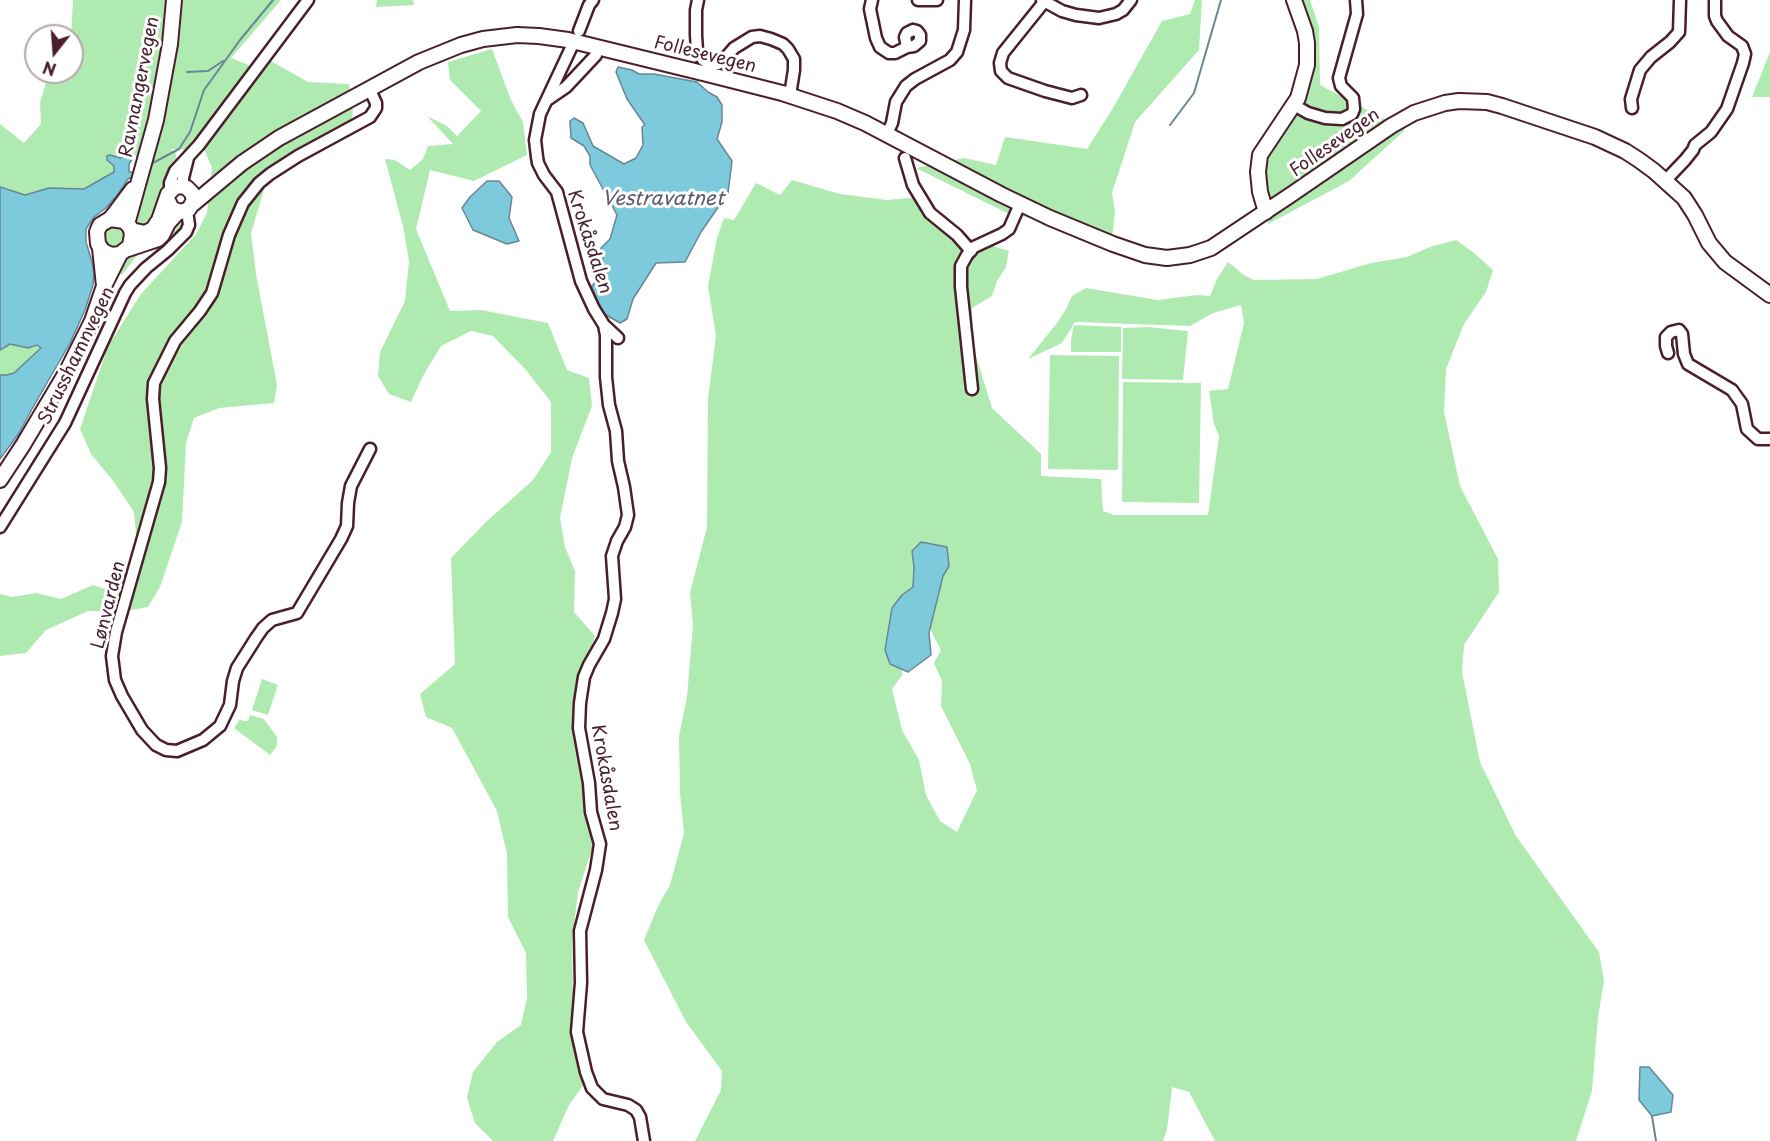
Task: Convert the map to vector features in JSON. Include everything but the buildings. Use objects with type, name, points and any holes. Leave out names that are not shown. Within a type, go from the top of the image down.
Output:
[{"type":"main road","name":"Ravnangervegen","points":[[129,227],[139,180],[156,120],[170,44],[174,0]]},
{"type":"main road","points":[[1272,208],[1260,192],[1258,172],[1260,155],[1294,105],[1305,77],[1307,54],[1305,32],[1294,0]]},
{"type":"main road","name":"Follesevegen","points":[[124,251],[158,239],[168,223],[223,177],[294,129],[440,53],[483,39],[517,35],[568,40],[598,47],[790,95],[837,111],[887,134],[1020,204],[1113,244],[1145,255],[1167,258],[1190,255],[1211,248],[1399,120],[1432,106],[1459,101],[1502,106],[1595,137],[1632,155],[1670,181],[1691,219],[1702,230],[1715,251],[1725,262],[1770,295]]},
{"type":"main road","name":"Follesevegen","points":[[177,191],[202,186],[223,177]]},
{"type":"main road","name":"Ravnangervegen","points":[[111,219],[139,180]]},
{"type":"main road","points":[[177,191],[194,196],[186,209],[169,206],[177,191]]},
{"type":"main road","points":[[104,286],[100,248],[96,236],[98,228],[103,222],[120,219],[129,227],[145,233],[153,230],[177,191]]},
{"type":"main road","points":[[0,480],[67,371],[92,321],[104,286],[124,251],[132,242],[129,227]]},
{"type":"main road","points":[[100,248],[111,255],[124,251]]},
{"type":"street","points":[[177,191],[188,158],[308,0]]},
{"type":"street","points":[[579,31],[588,5],[593,0]]},
{"type":"street","points":[[698,0],[697,50],[702,60],[710,64],[717,64],[722,62],[734,48],[752,37],[760,36],[771,39],[783,44],[794,59],[790,95]]},
{"type":"street","points":[[872,0],[870,9],[879,48],[895,53],[908,47]]},
{"type":"street","points":[[918,0],[937,0]]},
{"type":"street","points":[[887,134],[892,123],[896,102],[906,86],[950,60],[957,52],[964,30],[965,0]]},
{"type":"street","points":[[1081,95],[1072,98],[1008,78],[1001,71],[1000,63],[1003,53],[1043,1],[1076,15],[1099,18],[1116,14],[1123,10],[1131,0]]},
{"type":"street","points":[[1294,105],[1308,113],[1325,118],[1342,119],[1352,114],[1353,99],[1341,86],[1339,78],[1357,14],[1356,0]]},
{"type":"street","points":[[1632,108],[1631,99],[1640,70],[1651,57],[1680,32],[1680,0]]},
{"type":"street","points":[[1670,181],[1695,145],[1711,132],[1727,109],[1743,63],[1745,54],[1743,46],[1725,33],[1716,21],[1715,0]]},
{"type":"street","points":[[547,100],[566,87],[596,55],[598,47]]},
{"type":"street","name":"Krokåsdalen","points":[[571,48],[542,108],[536,126],[537,163],[557,192],[581,281],[604,325],[618,338]]},
{"type":"street","name":"Lønvarden","points":[[369,88],[376,103],[373,114],[270,174],[243,203],[229,235],[212,293],[175,341],[154,383],[159,483],[116,632],[112,656],[115,680],[122,696],[142,730],[156,745],[165,750],[177,751],[203,740],[220,726],[230,705],[237,668],[256,638],[272,620],[297,613],[342,539],[347,526],[351,486],[370,449]]},
{"type":"street","points":[[905,158],[914,185],[930,213],[957,235],[971,251]]},
{"type":"street","points":[[972,388],[961,287],[961,266],[976,246],[1009,229],[1020,204]]},
{"type":"street","name":"Strusshamnvegen","points":[[0,527],[65,423],[130,285],[186,232],[189,225],[186,209]]},
{"type":"street","name":"Krokåsdalen","points":[[604,325],[609,405],[616,431],[618,461],[628,515],[612,556],[615,599],[612,613],[604,639],[584,677],[580,703],[579,728],[589,783],[591,812],[600,844],[596,870],[580,931],[581,983],[577,1032],[592,1088],[603,1099],[628,1105],[636,1110],[640,1118],[644,1141]]},
{"type":"street","points":[[1668,353],[1666,338],[1671,332],[1679,330],[1682,334],[1684,354],[1688,363],[1732,390],[1742,404],[1747,429],[1758,439],[1770,439]]},
{"type":"green space","points":[[73,0],[281,0],[231,58],[261,70],[271,61],[308,82],[349,84],[353,106],[351,135],[266,183],[251,233],[256,274],[277,385],[274,403],[219,408],[194,418],[186,443],[182,522],[160,587],[148,607],[126,611],[88,611],[46,630],[26,653],[0,656],[0,594],[12,597],[36,593],[61,599],[93,585],[116,593],[137,546],[134,512],[114,482],[91,454],[80,429],[108,346],[141,294],[196,234],[207,213],[212,168],[205,151],[171,149],[176,153],[177,164],[165,186],[156,217],[147,226],[140,226],[135,220],[139,196],[153,159],[147,164],[133,154],[120,158],[115,157],[114,172],[84,189],[49,188],[25,195],[0,187],[0,124],[24,143],[41,124],[40,102],[46,84],[84,84],[84,24],[72,24]]},
{"type":"green space","points":[[377,0],[413,0],[414,5],[376,7]]},
{"type":"green space","points":[[1195,0],[1202,0],[1199,50],[1135,122],[1112,193],[1115,211],[1111,249],[1084,229],[1007,213],[916,168],[964,158],[996,165],[1005,137],[1087,149],[1162,21],[1190,14]]},
{"type":"green space","points":[[1290,0],[1310,0],[1319,27],[1320,85],[1405,130],[1349,181],[1268,224],[1257,160],[1303,86],[1303,35]]},
{"type":"green space","points":[[492,49],[511,100],[523,122],[527,155],[474,181],[430,170],[416,229],[450,311],[481,310],[548,323],[567,370],[589,378],[592,406],[572,458],[560,518],[565,547],[575,571],[574,612],[595,636],[575,700],[574,728],[595,840],[578,892],[572,941],[573,992],[590,1055],[590,1076],[569,1105],[553,1141],[493,1141],[475,1123],[467,1098],[473,1072],[497,1042],[521,1025],[527,998],[526,953],[508,917],[507,854],[497,811],[452,728],[426,717],[420,694],[455,664],[451,558],[486,522],[533,480],[551,452],[551,402],[526,370],[493,336],[471,331],[441,346],[411,402],[389,394],[378,376],[380,352],[405,301],[409,261],[403,226],[385,159],[395,160],[410,170],[423,159],[428,146],[453,144],[427,116],[447,126],[457,136],[481,111],[450,80],[448,62]]},
{"type":"green space","points":[[1770,52],[1770,97],[1752,97]]},
{"type":"green space","points":[[792,180],[840,194],[887,200],[920,197],[961,236],[1009,251],[1006,267],[997,281],[992,296],[972,308],[973,346],[992,408],[1041,454],[1041,476],[1101,479],[1103,511],[1114,515],[1208,515],[1219,436],[1214,424],[1209,391],[1228,389],[1244,323],[1241,305],[1213,313],[1190,326],[1075,322],[1062,343],[1028,359],[1057,323],[1072,296],[1086,288],[1158,300],[1197,295],[1210,296],[1228,262],[1254,280],[1317,279],[1371,263],[1407,257],[1430,247],[1456,240],[1493,270],[1486,292],[1464,324],[1446,369],[1444,412],[1460,486],[1498,559],[1499,592],[1464,645],[1462,672],[1480,762],[1516,836],[1599,952],[1604,981],[1598,1017],[1592,1091],[1576,1141],[1215,1141],[1189,1092],[1172,1087],[1167,1130],[1163,1141],[695,1141],[721,1090],[722,1071],[686,1022],[644,940],[658,906],[670,885],[684,833],[680,793],[679,736],[687,697],[693,624],[690,593],[707,527],[708,399],[716,336],[708,286],[717,238],[724,218],[734,220],[756,183],[780,195]],"holes":[[[912,551],[949,566],[943,576],[930,629],[941,650],[934,663],[942,681],[941,706],[970,764],[977,790],[957,832],[940,821],[926,795],[919,760],[902,730],[892,689],[903,674],[900,668],[890,664],[902,595],[913,587]]]},
{"type":"green space","points":[[180,217],[184,220],[183,229],[168,244],[159,251],[154,249],[139,253],[122,275],[117,272],[126,258]]},
{"type":"green space","points":[[114,226],[122,229],[125,237],[122,245],[114,248],[106,245],[103,237],[106,229]]},
{"type":"green space","points":[[1074,325],[1121,327],[1121,352],[1071,352]]},
{"type":"green space","points":[[1148,327],[1188,331],[1183,380],[1122,379],[1123,328]]},
{"type":"green space","points":[[10,344],[21,347],[37,345],[41,348],[14,373],[0,375],[0,350]]},
{"type":"green space","points":[[1050,355],[1119,356],[1118,470],[1048,469]]},
{"type":"green space","points":[[1123,382],[1201,383],[1199,503],[1122,502]]},
{"type":"green space","points":[[262,679],[278,685],[268,715],[252,710]]},
{"type":"green space","points":[[250,715],[264,719],[277,737],[277,746],[270,755],[234,728],[240,719],[248,721]]},
{"type":"water","name":"Vestravatnet","points":[[618,67],[639,74],[654,74],[697,82],[717,97],[722,105],[722,122],[717,139],[732,161],[728,193],[701,232],[685,262],[656,263],[633,299],[627,319],[620,323],[601,312],[590,290],[596,280],[605,274],[601,248],[610,239],[617,215],[590,165],[590,156],[584,146],[571,138],[570,121],[574,118],[583,123],[593,146],[624,164],[636,158],[643,145],[642,127],[645,125],[627,99],[616,72]]},
{"type":"water","points":[[133,154],[129,172],[134,172],[133,177],[128,179],[118,194],[106,208],[94,217],[86,229],[86,242],[94,273],[93,285],[85,310],[70,343],[19,433],[0,459],[0,375],[14,373],[41,348],[37,345],[28,348],[10,344],[0,350],[0,187],[25,195],[49,188],[84,189],[114,172],[114,166],[107,160],[107,156],[120,158]]},
{"type":"water","points":[[487,181],[499,181],[512,197],[509,218],[519,241],[507,244],[473,230],[462,208]]},
{"type":"water","points":[[921,542],[947,547],[949,566],[943,576],[929,633],[931,655],[908,672],[890,664],[885,650],[892,608],[902,595],[913,587],[912,551]]},
{"type":"water","points":[[1640,1067],[1649,1067],[1673,1095],[1671,1112],[1652,1116],[1639,1100]]},
{"type":"waterway","points":[[149,165],[179,149],[190,132],[204,90],[240,40],[273,0]]},
{"type":"waterway","points":[[1170,125],[1194,93],[1221,0]]},
{"type":"waterway","points":[[187,72],[208,71],[223,61]]},
{"type":"waterway","points":[[1652,1116],[1656,1141]]}]
